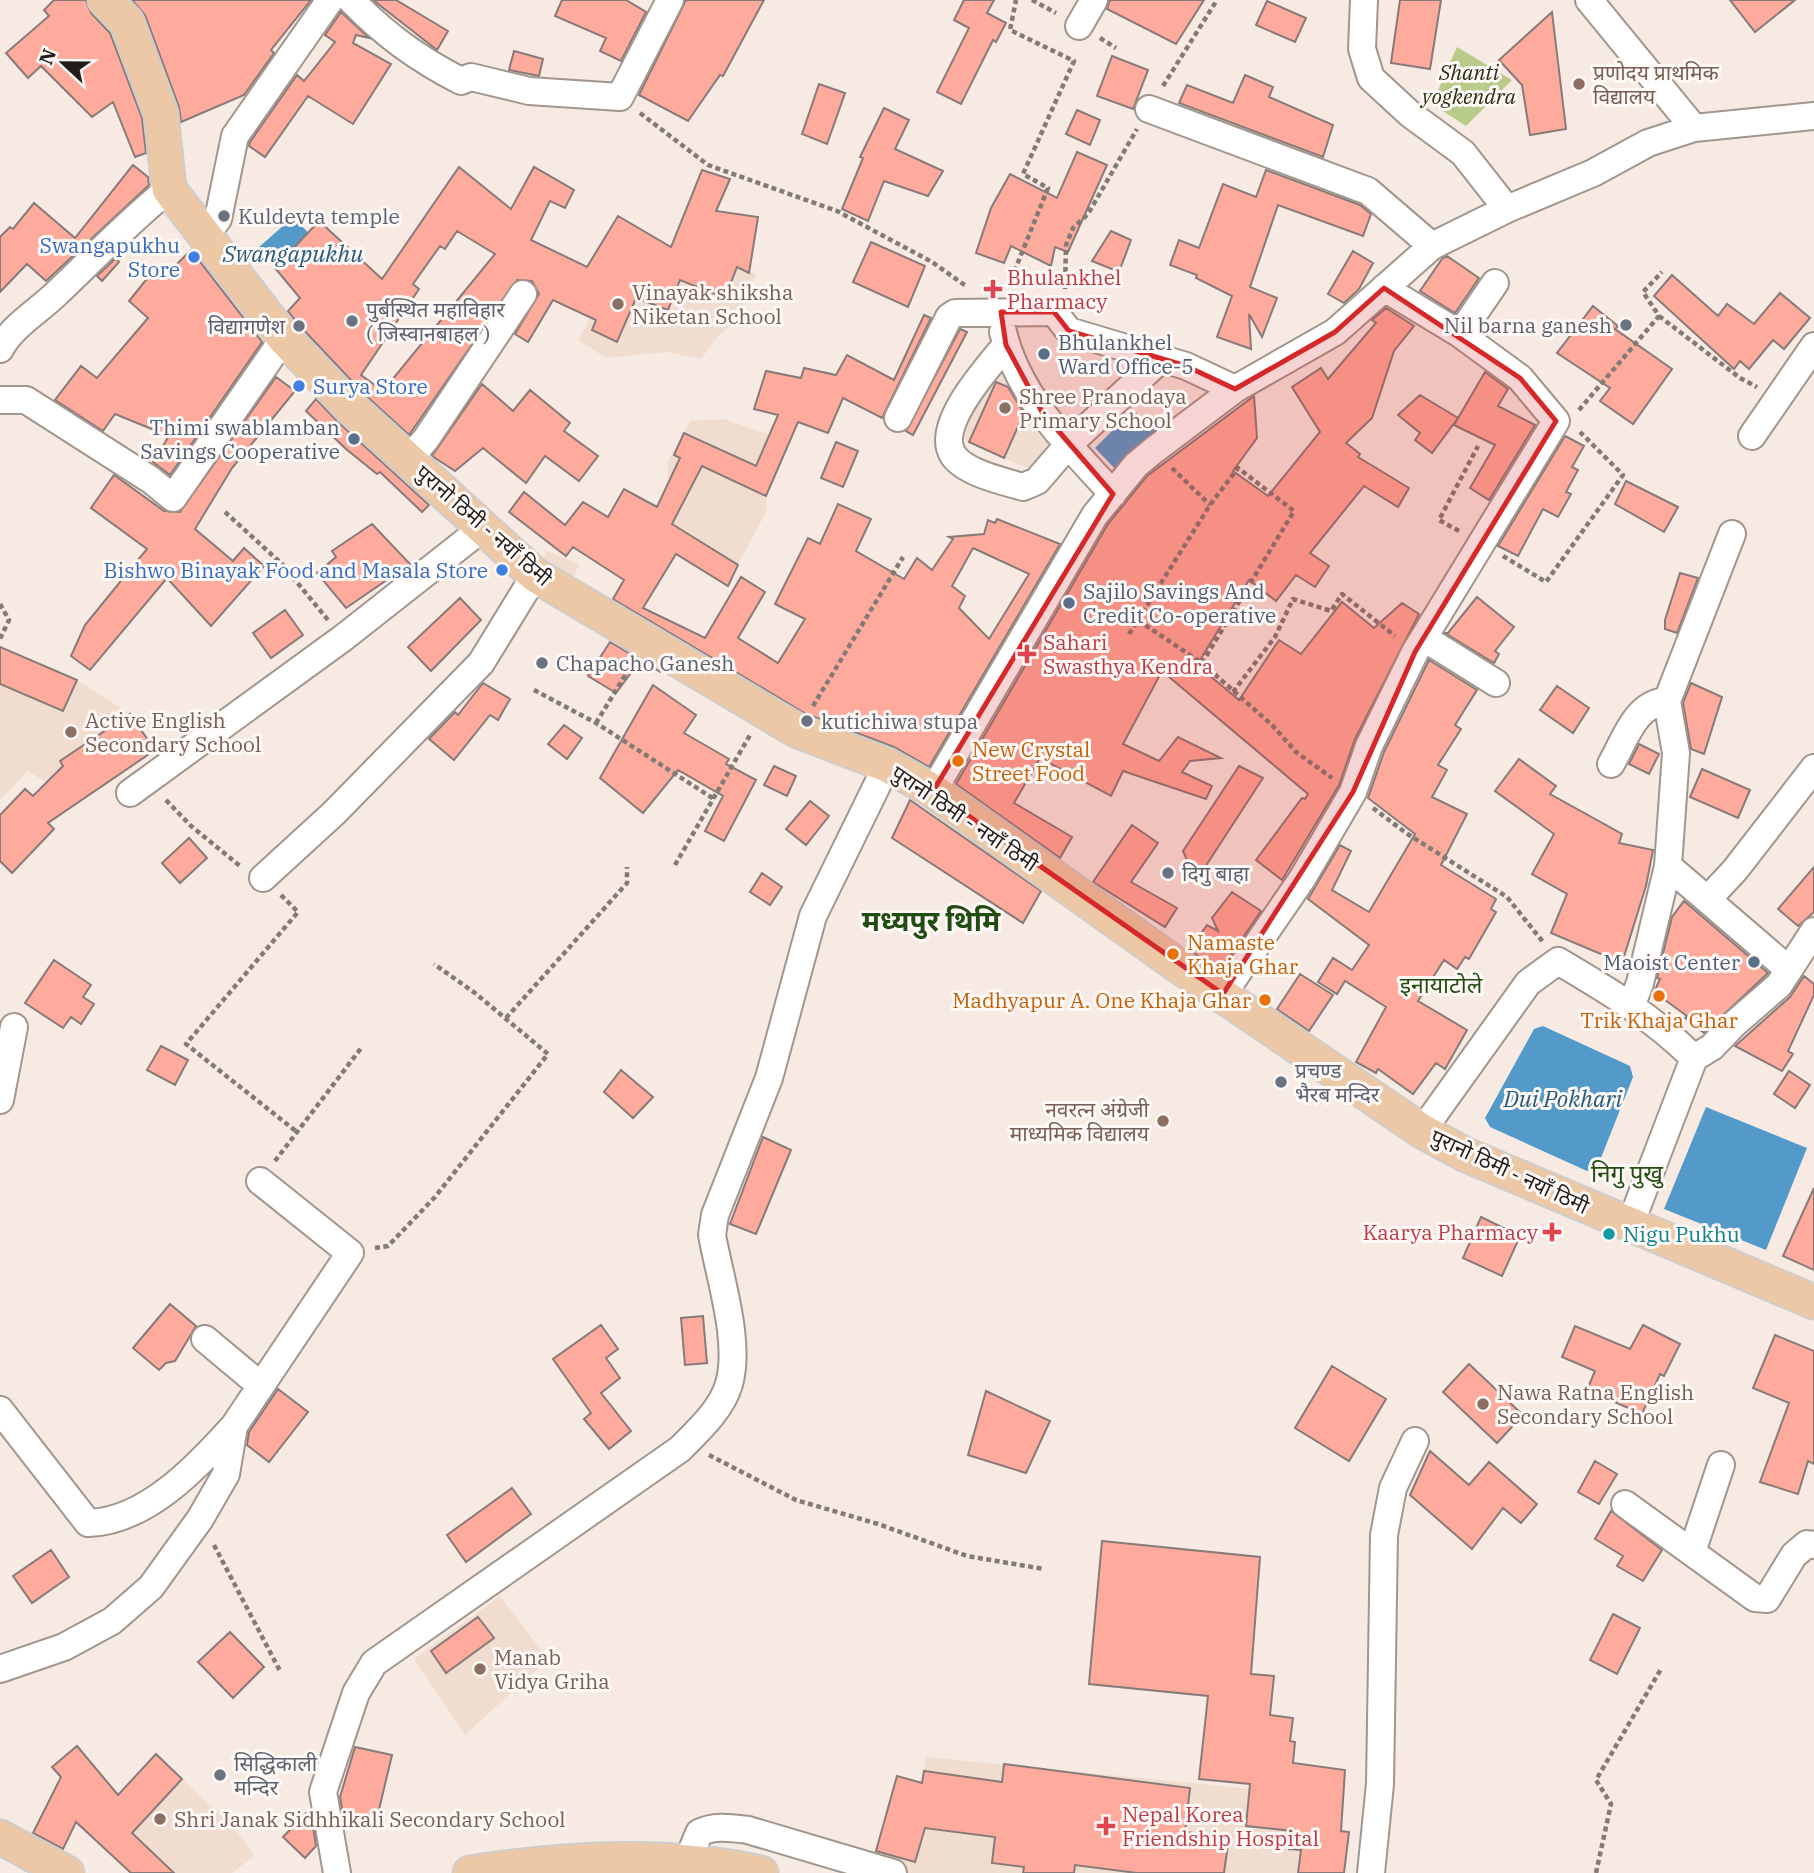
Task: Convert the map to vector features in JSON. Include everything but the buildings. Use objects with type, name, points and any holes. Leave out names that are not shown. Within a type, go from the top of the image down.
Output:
[{"type":"main road","points":[[105,0],[127,22],[161,114],[169,189]]},
{"type":"main road","name":"पुरानो ठिमी - नयाँ ठिमी","points":[[169,189],[284,338],[350,407],[535,575],[798,731],[887,765],[933,791],[1422,1131],[1464,1154],[1814,1302]]},
{"type":"main road","points":[[0,1838],[67,1873]]},
{"type":"main road","points":[[470,1873],[561,1863],[688,1860],[761,1873]]},
{"type":"street","points":[[205,236],[218,219],[235,136],[330,0]]},
{"type":"street","points":[[351,0],[382,32],[431,65],[461,81],[471,77],[529,91],[620,97],[670,0]]},
{"type":"street","points":[[1079,26],[1094,0]]},
{"type":"street","points":[[1364,0],[1362,49],[1371,78],[1410,114],[1463,153],[1507,209]]},
{"type":"street","points":[[1589,0],[1694,128]]},
{"type":"street","points":[[1149,110],[1368,191],[1432,246]]},
{"type":"street","points":[[933,791],[1095,515],[1136,465],[1154,450],[1235,389],[1335,332],[1432,246],[1507,209],[1593,173],[1648,143],[1694,128],[1814,116]]},
{"type":"street","points":[[0,349],[6,338],[56,294],[129,222],[169,189]]},
{"type":"street","points":[[1460,334],[1495,283]]},
{"type":"street","points":[[1223,994],[1302,879],[1353,792],[1369,746],[1420,645],[1562,421],[1520,377],[1460,334],[1384,288]]},
{"type":"street","points":[[408,460],[426,439],[523,294]]},
{"type":"street","points":[[1004,301],[1006,345],[1042,412],[1113,494]]},
{"type":"street","points":[[898,418],[949,317],[955,313],[1004,301],[1054,312],[1069,331],[1186,366],[1235,389]]},
{"type":"street","points":[[0,400],[26,400],[151,480],[173,498],[284,338]]},
{"type":"street","points":[[1006,345],[969,388],[952,427],[953,454],[966,466],[1023,487],[1037,481],[1068,445],[1162,358]]},
{"type":"street","points":[[1752,436],[1814,346]]},
{"type":"street","points":[[138,786],[343,638],[484,527]]},
{"type":"street","points":[[1632,1004],[1640,983],[1668,866],[1676,753],[1667,701],[1732,534]]},
{"type":"street","points":[[263,877],[334,813],[481,663],[535,575]]},
{"type":"street","points":[[1420,645],[1496,684]]},
{"type":"street","points":[[1611,764],[1642,709],[1652,702],[1667,701]]},
{"type":"street","points":[[337,1873],[324,1792],[337,1744],[356,1693],[374,1662],[680,1449],[700,1430],[729,1387],[734,1356],[712,1235],[715,1215],[769,1078],[813,916],[887,765]]},
{"type":"street","points":[[1708,899],[1735,870],[1814,768]]},
{"type":"street","points":[[1668,866],[1788,969]]},
{"type":"street","points":[[1630,1225],[1694,1058],[1712,1048],[1733,1024],[1779,985],[1814,931]]},
{"type":"street","points":[[1422,1131],[1528,983],[1558,961],[1632,1004],[1662,1027],[1694,1058]]},
{"type":"street","points":[[0,1100],[14,1027]]},
{"type":"street","points":[[0,1410],[88,1523],[104,1523],[156,1499],[197,1467],[234,1426],[351,1253],[260,1181]]},
{"type":"street","points":[[205,1339],[260,1385]]},
{"type":"street","points":[[0,1669],[64,1647],[112,1621],[151,1587],[200,1519],[226,1474],[234,1426]]},
{"type":"street","points":[[1371,1873],[1381,1784],[1384,1535],[1393,1488],[1415,1441]]},
{"type":"street","points":[[1692,1552],[1721,1465]]},
{"type":"street","points":[[1626,1504],[1755,1598],[1767,1599],[1794,1555],[1807,1544],[1814,1545]]},
{"type":"street","points":[[688,1860],[699,1833],[709,1828],[723,1827],[748,1830],[893,1873]]},
{"type":"path","points":[[1004,301],[1048,188],[1023,174],[1074,61],[1010,30],[1016,0]]},
{"type":"path","points":[[1069,331],[1064,310],[1066,245],[1073,228],[1088,214],[1217,0]]},
{"type":"path","points":[[620,97],[708,165],[837,211],[932,262],[976,294]]},
{"type":"path","points":[[1662,272],[1643,292],[1659,316],[1740,378],[1777,397]]},
{"type":"path","points":[[1478,446],[1439,520],[1546,582],[1623,475],[1562,421],[1659,316]]},
{"type":"path","points":[[1154,450],[1210,505]]},
{"type":"path","points":[[1129,634],[1210,505],[1238,468],[1294,512],[1202,663]]},
{"type":"path","points":[[225,512],[282,564],[343,638]]},
{"type":"path","points":[[798,731],[903,556]]},
{"type":"path","points":[[1233,692],[1259,663],[1293,599],[1331,611],[1342,594],[1420,645]]},
{"type":"path","points":[[0,604],[9,620],[0,639]]},
{"type":"path","points":[[1139,621],[1202,663],[1272,725],[1296,752],[1406,833],[1507,897],[1558,961]]},
{"type":"path","points":[[596,723],[646,642]]},
{"type":"path","points":[[534,691],[596,723],[713,799]]},
{"type":"path","points":[[675,865],[763,711]]},
{"type":"path","points":[[138,786],[228,856],[263,877],[298,912],[186,1044],[297,1132]]},
{"type":"path","points":[[506,1018],[627,883],[627,867]]},
{"type":"path","points":[[351,1253],[388,1246],[435,1197],[548,1054],[506,1018],[434,964]]},
{"type":"path","points":[[260,1181],[362,1047]]},
{"type":"path","points":[[680,1449],[712,1456],[796,1500],[878,1524],[967,1556],[1044,1569]]},
{"type":"path","points":[[200,1519],[281,1671]]},
{"type":"path","points":[[1596,1873],[1611,1804],[1596,1780],[1661,1669]]},
{"type":"highlighted area","points":[[1384,288],[1520,378],[1556,421],[1415,652],[1353,792],[1223,994],[933,791],[1113,494],[1042,412],[1006,345],[1001,312],[1054,312],[1069,331],[1186,366],[1235,389],[1335,332]]},
{"type":"shaded area","points":[[688,250],[756,274],[739,319],[717,337],[701,359],[667,352],[606,358],[578,340],[620,264]]},
{"type":"shaded area","name":"Shree Pranodaya Primary School","points":[[1005,371],[1054,444],[1032,470],[969,443],[962,436],[990,374]]},
{"type":"shaded area","points":[[724,419],[790,442],[766,496],[767,510],[727,585],[676,554],[648,531],[668,480],[668,461],[690,421]]},
{"type":"shaded area","points":[[547,551],[579,564],[569,589],[537,572]]},
{"type":"shaded area","name":"Active English Secondary School","points":[[0,647],[77,680],[130,714],[155,750],[85,798],[62,792],[28,771],[0,800]]},
{"type":"shaded area","name":"Manab Vidya Griha","points":[[500,1596],[548,1659],[465,1735],[414,1659]]},
{"type":"shaded area","name":"Shri Janak Sidhhikali Secondary School","points":[[156,1754],[236,1830],[254,1856],[232,1873],[131,1873],[85,1830]]},
{"type":"shaded area","name":"Nepal Korea Friendship Hospital","points":[[926,1757],[1233,1787],[1332,1800],[1322,1873],[892,1873],[876,1851],[897,1776],[922,1783]]},
{"type":"green space","name":"Shanti yogkendra","points":[[1457,47],[1512,80],[1466,126],[1432,104]]},
{"type":"water","name":"Swangapukhu","points":[[293,217],[326,251],[294,291],[258,248]]},
{"type":"water","points":[[1133,410],[1160,435],[1121,475],[1095,448]]},
{"type":"water","name":"Dui Pokhari","points":[[1543,1026],[1630,1066],[1633,1077],[1597,1168],[1587,1171],[1490,1127],[1485,1118],[1534,1029]]},
{"type":"water","points":[[1706,1107],[1807,1148],[1766,1250],[1664,1209]]},
{"type":"place","name":"प्रणोदय प्राथमिक विद्यालय","points":[[1579,84]]},
{"type":"place","name":"Kuldevta temple","points":[[224,216]]},
{"type":"place","name":"Swangapukhu Store","points":[[194,257]]},
{"type":"place","name":"Bhulankhel Pharmacy","points":[[993,289]]},
{"type":"place","name":"Vinayak shiksha Niketan School","points":[[618,304]]},
{"type":"place","name":"पुर्बस्थित महाविहार ( जिस्वानबाहल )","points":[[352,321]]},
{"type":"place","name":"Nil barna ganesh","points":[[1626,325]]},
{"type":"place","name":"विद्यागणेश","points":[[299,326]]},
{"type":"place","name":"Bhulankhel Ward Office-5","points":[[1044,354]]},
{"type":"place","name":"Surya Store","points":[[299,386]]},
{"type":"place","name":"Shree Pranodaya Primary School","points":[[1005,408]]},
{"type":"place","name":"Thimi swablamban Savings Cooperative","points":[[354,439]]},
{"type":"place","name":"Bishwo Binayak Food and Masala Store","points":[[502,570]]},
{"type":"place","name":"Sajilo Savings And Credit Co-operative","points":[[1069,603]]},
{"type":"place","name":"Sahari Swasthya Kendra","points":[[1027,654]]},
{"type":"place","name":"Chapacho Ganesh","points":[[542,663]]},
{"type":"place","name":"kutichiwa stupa","points":[[807,721]]},
{"type":"place","name":"Active English Secondary School","points":[[71,732]]},
{"type":"place","name":"New Crystal Street Food","points":[[958,761]]},
{"type":"place","name":"दिगु बाहा","points":[[1168,873]]},
{"type":"place","name":"Namaste Khaja Ghar","points":[[1173,954]]},
{"type":"place","name":"Maoist Center","points":[[1754,962]]},
{"type":"place","name":"Trik Khaja Ghar","points":[[1659,996]]},
{"type":"place","name":"Madhyapur A. One Khaja Ghar","points":[[1265,1000]]},
{"type":"place","name":"प्रचण्ड भैरब मन्दिर","points":[[1281,1082]]},
{"type":"place","name":"नवरत्न अंग्रेजी माध्यमिक विद्यालय","points":[[1163,1121]]},
{"type":"place","name":"Kaarya Pharmacy","points":[[1552,1232]]},
{"type":"place","name":"Nigu Pukhu","points":[[1609,1234]]},
{"type":"place","name":"Nawa Ratna English Secondary School","points":[[1483,1404]]},
{"type":"place","name":"Manab Vidya Griha","points":[[480,1669]]},
{"type":"place","name":"सिद्धिकाली मन्दिर","points":[[220,1775]]},
{"type":"place","name":"Shri Janak Sidhhikali Secondary School","points":[[160,1819]]},
{"type":"place","name":"Nepal Korea Friendship Hospital","points":[[1106,1826]]},
{"type":"district","name":"मध्यपुर थिमि","points":[[931,920]]},
{"type":"district","name":"इनायाटोले","points":[[1441,984]]},
{"type":"district","name":"निगु पुखु","points":[[1627,1173]]}]
